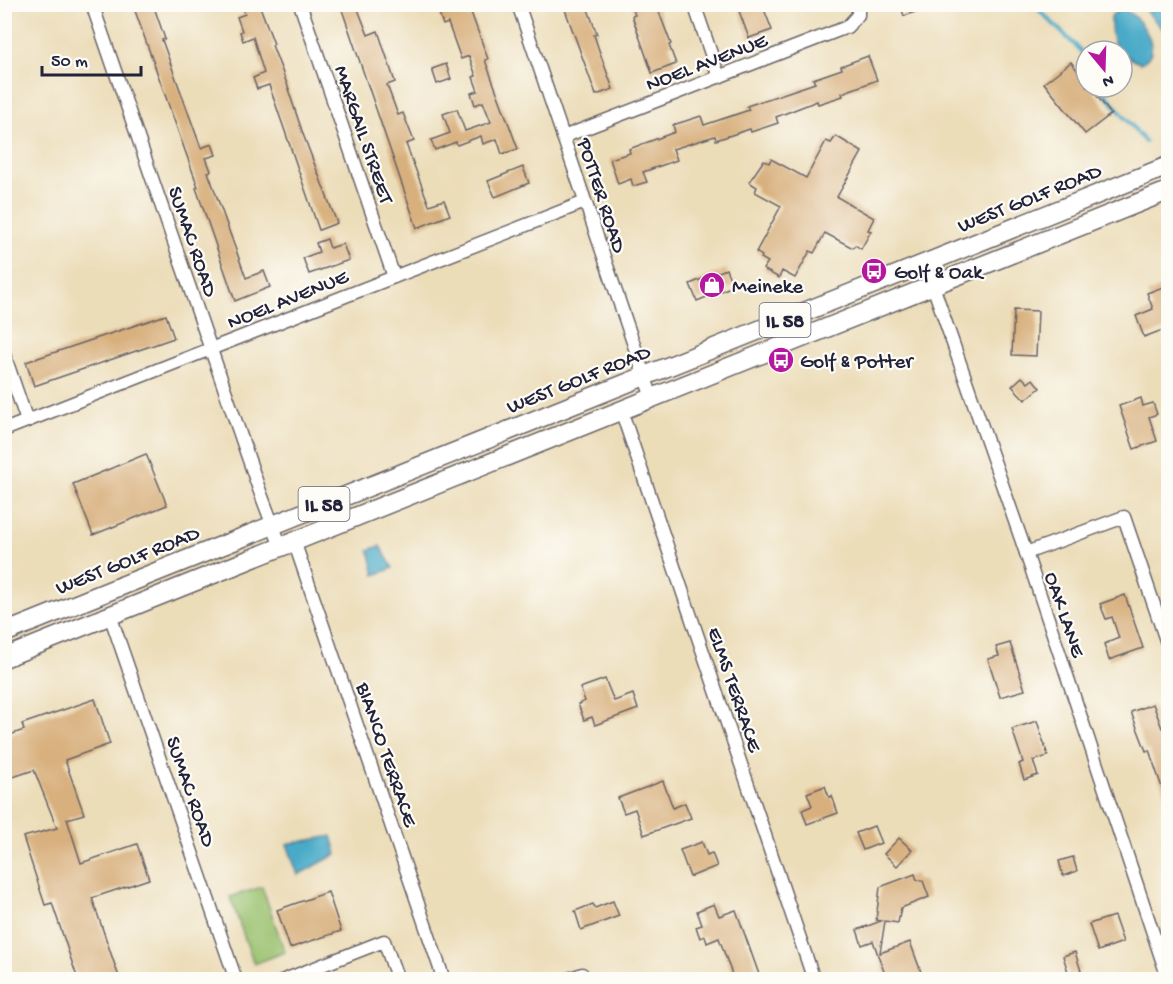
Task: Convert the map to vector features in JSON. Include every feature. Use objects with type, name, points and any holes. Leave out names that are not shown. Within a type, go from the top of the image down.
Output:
[{"type":"main road","name":"WEST GOLF ROAD","points":[[4,633],[1168,166]]},
{"type":"main road","name":"IL 58","points":[[4,658],[1168,191]]},
{"type":"street","name":"SUMAC ROAD","points":[[92,4],[273,524]]},
{"type":"street","name":"MARGAIL STREET","points":[[300,4],[394,277]]},
{"type":"street","name":"POTTER ROAD","points":[[518,4],[652,398]]},
{"type":"street","points":[[694,4],[719,77]]},
{"type":"street","name":"NOEL AVENUE","points":[[563,137],[847,27],[858,10]]},
{"type":"street","name":"NOEL AVENUE","points":[[4,430],[585,202]]},
{"type":"street","name":"OAK LANE","points":[[925,263],[1026,553],[1168,978]]},
{"type":"street","points":[[4,354],[27,421]]},
{"type":"street","name":"ELMS TERRACE","points":[[621,410],[814,980]]},
{"type":"street","points":[[1026,553],[1124,517],[1168,646]]},
{"type":"street","name":"BIANCO TERRACE","points":[[273,524],[288,544],[444,980]]},
{"type":"street","name":"SUMAC ROAD","points":[[111,615],[236,980]]},
{"type":"street","points":[[284,980],[384,941],[398,980]]},
{"type":"street","points":[[566,980],[582,974]]},
{"type":"green space","points":[[262,887],[285,952],[254,964],[230,897]]},
{"type":"water","points":[[1141,5],[1168,5],[1168,34],[1166,33]]},
{"type":"water","points":[[1122,7],[1141,24],[1148,36],[1151,49],[1146,59],[1140,63],[1134,60],[1134,39],[1113,39],[1111,16]]},
{"type":"water","points":[[380,546],[393,568],[375,575],[369,550]]},
{"type":"water","points":[[332,836],[337,854],[298,875],[287,844]]},
{"type":"building","points":[[144,4],[153,4],[165,39],[162,40],[201,148],[212,144],[216,155],[206,158],[211,171],[208,172],[246,278],[264,271],[270,287],[235,301],[196,188],[198,187],[134,8]]},
{"type":"building","points":[[241,4],[259,4],[303,134],[337,223],[319,230],[269,85],[257,89],[253,78],[264,73],[253,37],[243,41],[240,32],[242,31],[237,17],[245,14]]},
{"type":"building","points":[[340,4],[356,4],[368,35],[378,31],[395,82],[387,85],[398,115],[403,113],[414,141],[406,144],[429,205],[444,200],[450,215],[417,228]]},
{"type":"building","points":[[444,4],[468,4],[488,59],[485,60],[518,149],[502,154],[497,139],[483,144],[481,136],[435,150],[431,140],[450,133],[443,114],[457,109],[465,131],[491,122],[483,102],[475,105],[471,93],[478,91],[469,56],[461,59],[448,23],[443,25],[439,13],[446,10]]},
{"type":"building","points":[[563,4],[586,4],[613,89],[596,95]]},
{"type":"building","points":[[631,4],[656,4],[676,64],[652,73],[632,16],[635,15]]},
{"type":"building","points":[[762,4],[772,30],[749,38],[739,11]]},
{"type":"building","points":[[900,4],[932,4],[932,6],[904,16]]},
{"type":"building","points":[[868,56],[877,80],[842,93],[843,96],[818,104],[817,101],[776,117],[778,123],[716,140],[715,136],[673,149],[677,160],[643,172],[647,182],[633,186],[631,179],[618,184],[610,159],[630,153],[629,149],[675,132],[673,125],[701,116],[704,125],[749,110],[747,106],[815,83],[813,79],[842,69],[841,66]]},
{"type":"building","points":[[1071,62],[1074,66],[1074,99],[1099,99],[1111,114],[1085,134],[1044,83]]},
{"type":"building","points":[[446,64],[451,79],[437,84],[432,69]]},
{"type":"building","points":[[836,136],[862,152],[837,197],[874,218],[868,230],[871,231],[861,249],[855,245],[853,248],[825,233],[814,253],[810,251],[795,278],[782,271],[779,278],[763,269],[768,262],[756,252],[781,206],[755,192],[757,187],[749,182],[764,160],[769,163],[771,159],[806,178],[826,141],[831,143]]},
{"type":"building","points":[[523,167],[529,183],[495,197],[488,181]]},
{"type":"building","points":[[327,239],[330,248],[343,244],[349,260],[309,274],[303,258],[319,252],[316,243]]},
{"type":"building","name":"Meineke","points":[[726,269],[733,286],[697,301],[690,284]]},
{"type":"building","points":[[1168,285],[1168,328],[1144,337],[1136,316],[1153,309],[1147,293]]},
{"type":"building","points":[[1014,310],[1038,311],[1036,356],[1012,355]]},
{"type":"building","points":[[166,315],[174,338],[34,386],[26,362]]},
{"type":"building","points":[[1022,377],[1028,383],[1033,379],[1040,388],[1025,400],[1012,386]]},
{"type":"building","points":[[1141,398],[1143,406],[1153,403],[1157,414],[1149,417],[1157,441],[1134,449],[1119,406]]},
{"type":"building","points":[[146,454],[167,505],[93,535],[73,484]]},
{"type":"building","points":[[1125,595],[1143,648],[1109,660],[1104,644],[1119,638],[1112,617],[1106,619],[1100,604]]},
{"type":"building","points":[[1010,643],[1025,690],[1000,697],[988,659],[999,656],[996,647]]},
{"type":"building","points":[[605,679],[614,701],[633,694],[638,709],[595,725],[592,717],[584,720],[578,704],[585,701],[580,688]]},
{"type":"building","points":[[95,699],[110,744],[65,760],[84,814],[67,819],[81,863],[137,844],[149,879],[92,898],[120,980],[78,980],[52,903],[45,905],[23,837],[57,828],[34,770],[4,780],[4,737],[24,730],[22,724]]},
{"type":"building","points":[[1153,704],[1162,728],[1168,726],[1167,802],[1149,750],[1146,751],[1131,712]]},
{"type":"building","points":[[1037,721],[1048,756],[1033,761],[1038,775],[1024,780],[1019,764],[1023,762],[1012,729]]},
{"type":"building","points":[[663,781],[673,808],[685,803],[691,818],[644,835],[635,809],[624,813],[618,798]]},
{"type":"building","points":[[825,786],[829,797],[832,796],[838,813],[807,824],[802,810],[812,806],[807,793]]},
{"type":"building","points":[[874,826],[881,843],[863,850],[856,833]]},
{"type":"building","points":[[899,838],[912,850],[897,866],[884,854]]},
{"type":"building","points":[[702,842],[707,855],[712,853],[717,866],[690,877],[680,850]]},
{"type":"building","points":[[1073,857],[1077,871],[1063,876],[1059,861]]},
{"type":"building","points":[[915,874],[917,880],[923,881],[929,897],[901,908],[898,923],[885,921],[880,953],[910,942],[924,980],[887,980],[873,941],[862,945],[857,930],[881,921],[876,920],[880,887]]},
{"type":"building","points":[[328,892],[341,931],[290,948],[277,910]]},
{"type":"building","points":[[613,901],[619,916],[581,930],[575,911],[593,904],[595,908]]},
{"type":"building","points":[[714,904],[719,916],[736,910],[761,980],[734,980],[719,938],[707,943],[705,936],[700,938],[696,927],[702,925],[697,911]]},
{"type":"building","points":[[1114,916],[1123,942],[1098,951],[1089,924]]},
{"type":"building","points":[[1075,952],[1081,971],[1069,975],[1063,956]]},
{"type":"waterway","points":[[1033,4],[1074,44]]},
{"type":"waterway","points":[[1110,99],[1145,142]]},
{"type":"place","name":"Golf & Oak","points":[[874,271]]},
{"type":"place","name":"Meineke","points":[[712,285]]},
{"type":"place","name":"Golf & Potter","points":[[781,360]]}]
